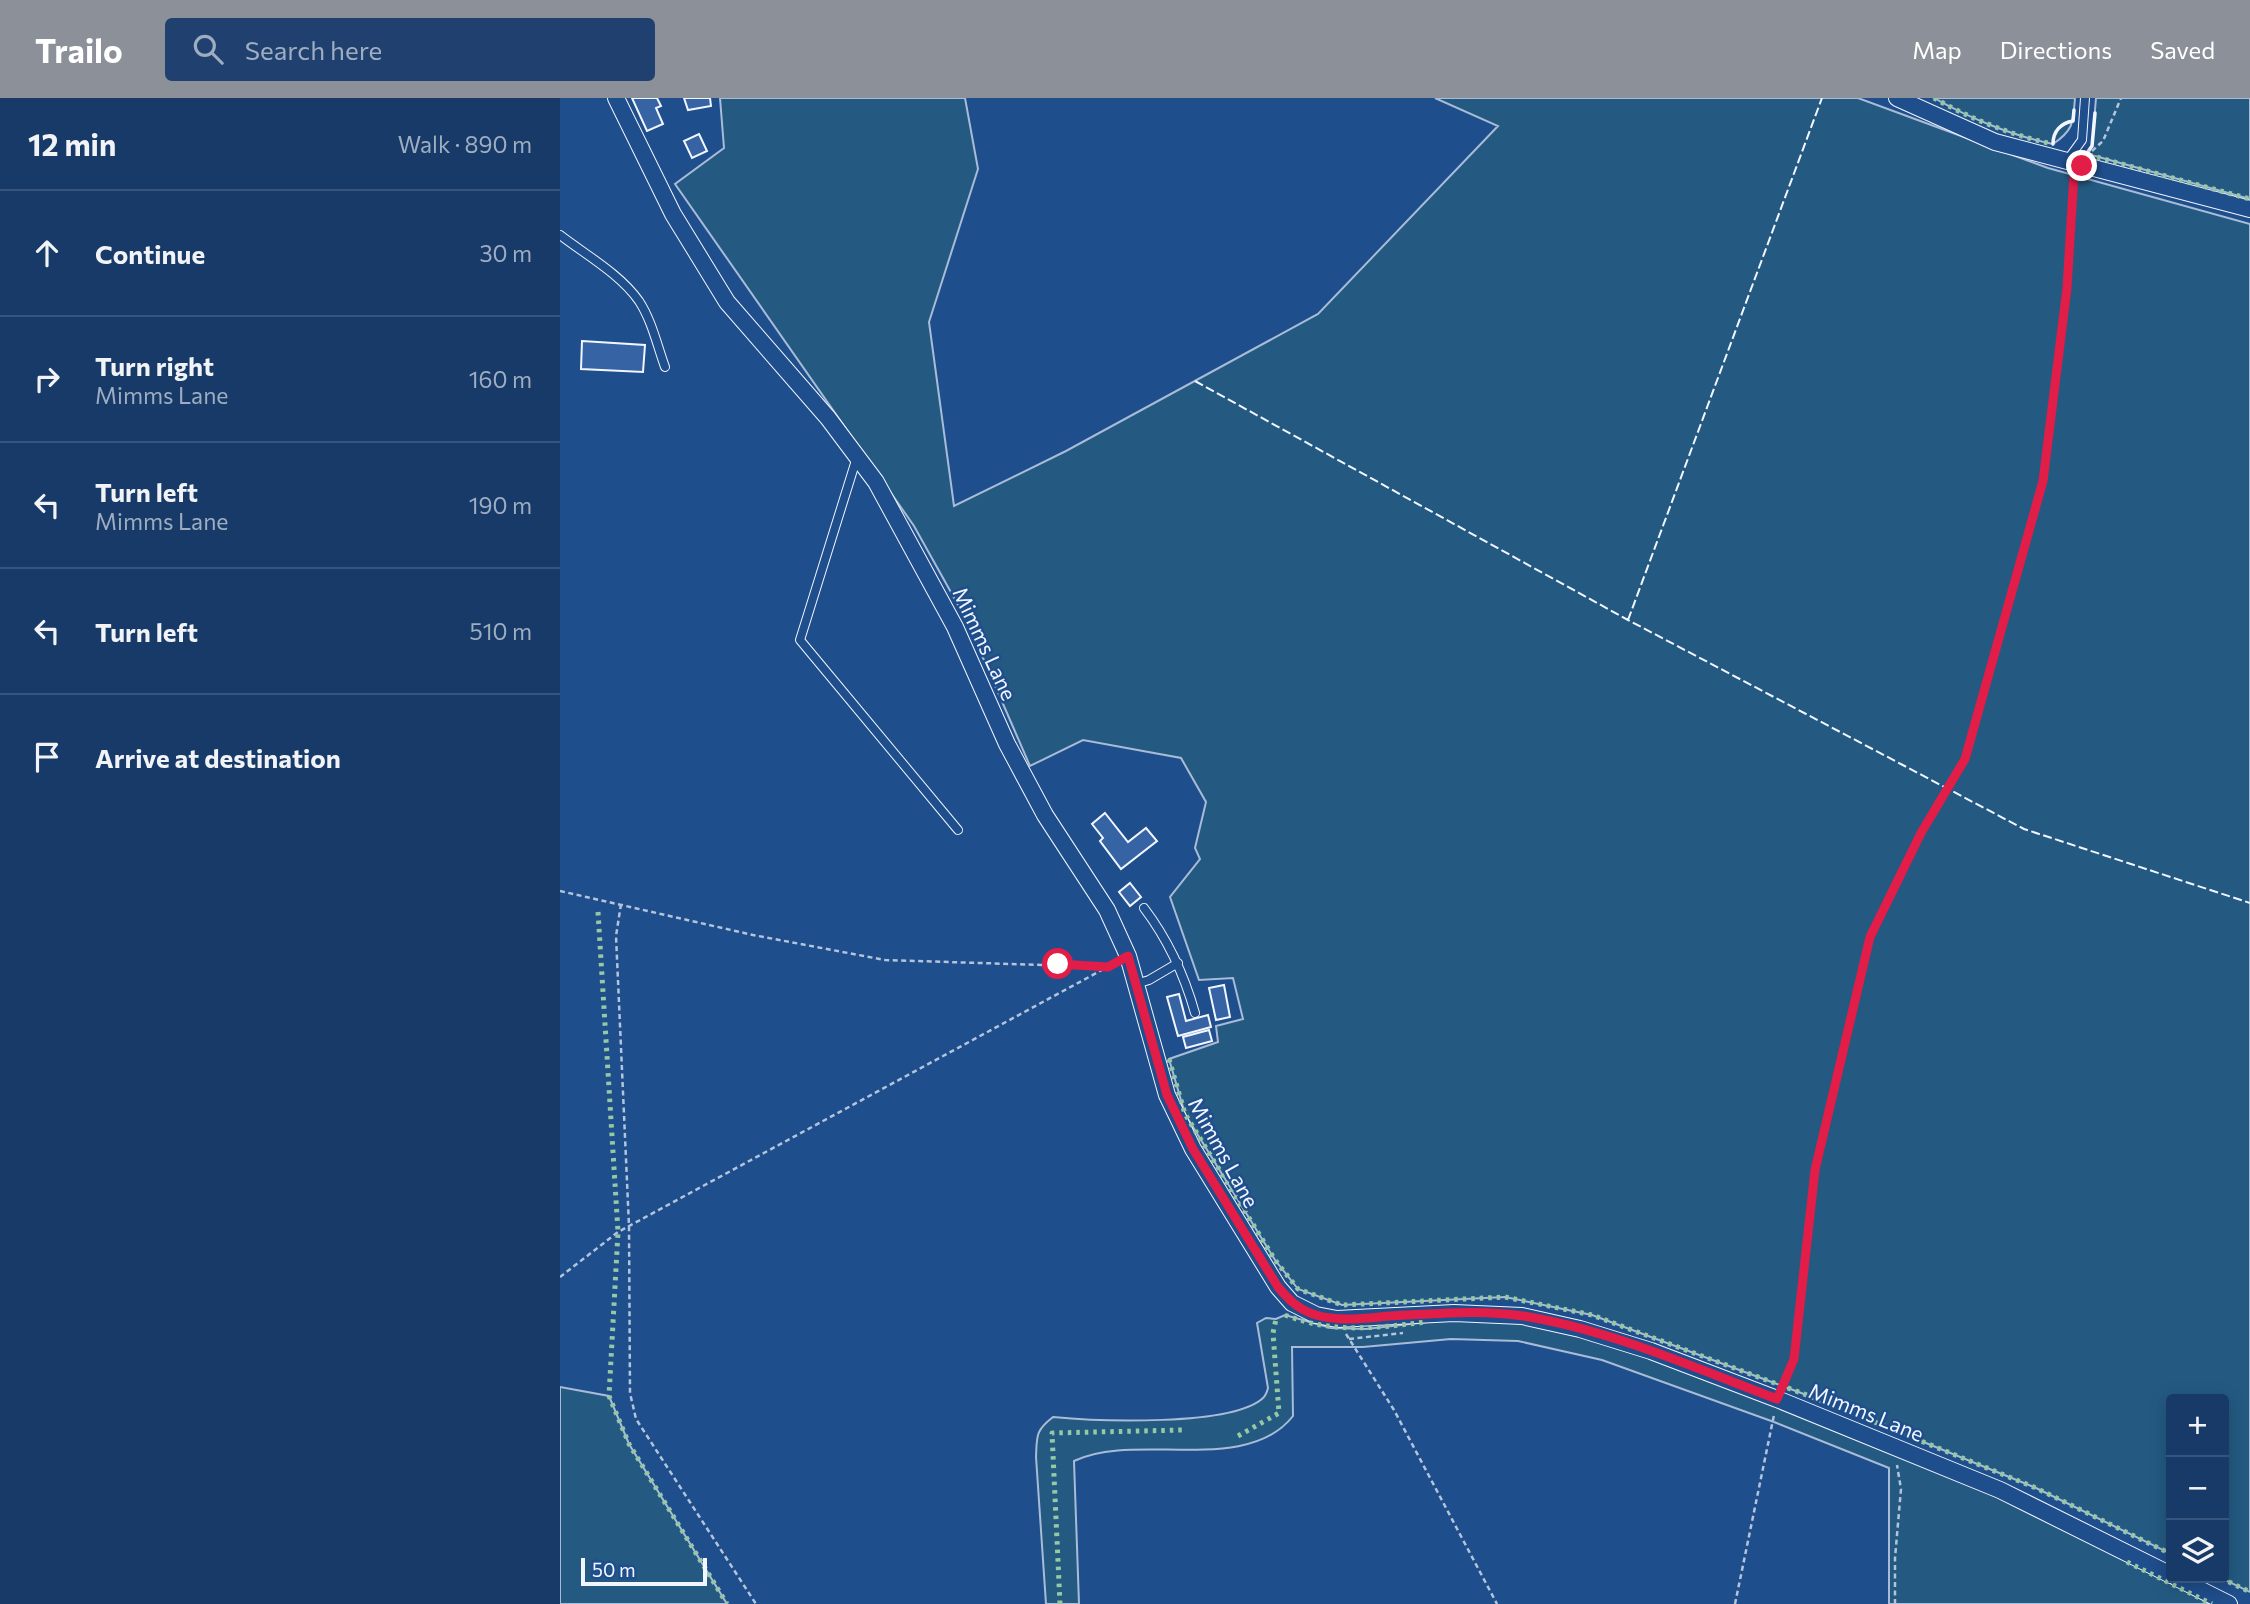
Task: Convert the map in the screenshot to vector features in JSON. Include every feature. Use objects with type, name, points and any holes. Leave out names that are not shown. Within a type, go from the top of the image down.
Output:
[{"type":"street","name":"Mimms Lane","points":[[616,98],[673,214],[727,302],[828,418],[876,482],[955,627],[1007,744],[1045,815],[1107,910],[1128,956],[1167,1095],[1193,1149],[1278,1287],[1292,1303],[1302,1310],[1337,1319],[1454,1312],[1522,1316],[1580,1329],[1651,1351],[1777,1399],[2000,1490],[2166,1573]]},
{"type":"street","points":[[1897,98],[1996,142],[2250,209]]},
{"type":"street","points":[[2187,1583],[2230,1604]]},
{"type":"lane","points":[[2066,162],[2082,140],[2085,98]]},
{"type":"lane","points":[[560,235],[625,285],[638,300],[648,317],[665,367]]},
{"type":"lane","points":[[858,457],[800,640],[958,830]]},
{"type":"lane","points":[[1144,908],[1162,932],[1178,963],[1195,1013]]},
{"type":"lane","points":[[1136,984],[1149,980],[1178,963]]},
{"type":"path","points":[[1735,1604],[1777,1399],[1794,1359],[1815,1170],[1870,937],[1921,833],[1965,759],[2043,481],[2067,288],[2074,174],[2103,141],[2121,98]]},
{"type":"path","points":[[560,891],[753,935],[885,960],[1108,967]]},
{"type":"path","points":[[621,904],[616,936],[629,1226],[630,1393],[636,1419],[756,1604]]},
{"type":"path","points":[[560,1277],[618,1232],[1128,956]]},
{"type":"path","points":[[1337,1319],[1394,1410],[1497,1604]]},
{"type":"path","points":[[1349,1339],[1413,1333]]},
{"type":"path","points":[[1889,1461],[1898,1466],[1902,1489],[1895,1558],[1895,1604]]},
{"type":"shaded area","points":[[720,98],[965,98],[978,169],[929,322],[954,506],[1066,451],[1318,314],[1498,126],[1435,98],[1858,98],[2048,168],[2250,224],[2250,1592],[2229,1582],[2229,1394],[2166,1394],[2166,1552],[2036,1488],[1828,1403],[1592,1315],[1505,1297],[1342,1305],[1298,1289],[1275,1260],[1185,1114],[1169,1059],[1218,1042],[1216,1026],[1243,1019],[1233,978],[1199,980],[1170,897],[1200,859],[1195,848],[1206,802],[1181,758],[1083,740],[1030,766],[967,621],[914,526],[675,184],[724,148]]},
{"type":"shaded area","points":[[1934,98],[2075,98],[2069,130],[2053,144],[1992,125]]},
{"type":"shaded area","points":[[2096,98],[2250,98],[2250,199],[2088,154],[2092,146]]},
{"type":"shaded area","points":[[1285,1315],[1331,1328],[1366,1329],[1445,1320],[1531,1323],[1618,1346],[1740,1390],[1992,1494],[2212,1604],[1889,1604],[1889,1468],[1774,1422],[1602,1360],[1518,1341],[1451,1339],[1363,1347],[1292,1347],[1293,1416],[1273,1434],[1248,1444],[1219,1449],[1127,1450],[1099,1453],[1074,1461],[1079,1604],[1046,1604],[1036,1457],[1037,1439],[1043,1426],[1053,1417],[1162,1420],[1223,1414],[1247,1407],[1263,1398],[1268,1388],[1257,1323],[1266,1318],[1276,1319]]},
{"type":"shaded area","points":[[560,1387],[609,1396],[629,1444],[727,1604],[560,1604]]},
{"type":"building","points":[[632,98],[657,98],[661,106],[656,108],[663,124],[647,131]]},
{"type":"building","points":[[684,98],[710,98],[711,106],[688,110]]},
{"type":"building","points":[[699,134],[707,151],[692,158],[684,141]]},
{"type":"building","points":[[582,341],[645,345],[643,372],[581,369]]},
{"type":"building","points":[[1105,813],[1128,842],[1146,828],[1157,841],[1121,869],[1100,841],[1103,838],[1092,824]]},
{"type":"building","points":[[1130,883],[1141,897],[1130,906],[1119,892]]},
{"type":"building","points":[[1224,985],[1230,1017],[1216,1020],[1209,988]]},
{"type":"building","points":[[1179,994],[1186,1021],[1208,1015],[1211,1027],[1178,1036],[1167,997]]},
{"type":"building","points":[[1209,1030],[1212,1041],[1186,1048],[1183,1037]]},
{"type":"hedge","points":[[1934,98],[1992,125],[2053,144]]},
{"type":"hedge","points":[[2089,155],[2250,199]]},
{"type":"hedge","points":[[598,912],[618,1232],[609,1396],[629,1444],[727,1604]]},
{"type":"hedge","points":[[1169,1059],[1185,1114],[1275,1260],[1298,1289],[1342,1305],[1505,1297],[1592,1315],[1828,1403],[2036,1488],[2166,1552]]},
{"type":"hedge","points":[[1285,1315],[1321,1325],[1355,1328],[1426,1322]]},
{"type":"hedge","points":[[1238,1436],[1279,1413],[1273,1333],[1276,1319]]},
{"type":"hedge","points":[[1060,1604],[1052,1433],[1183,1430]]},
{"type":"hedge","points":[[2127,1562],[2212,1604]]},
{"type":"hedge","points":[[2229,1582],[2250,1592]]},
{"type":"fence","points":[[1628,620],[1822,98]]},
{"type":"fence","points":[[1195,381],[1628,620],[2024,829],[2250,903]]},
{"type":"wall","points":[[2053,144],[2058,128],[2073,121],[2074,110]]},
{"type":"wall","points":[[2087,153],[2092,146],[2095,113]]},
{"type":"route","points":[[1058,964],[1108,967],[1128,956],[1167,1095],[1193,1149],[1278,1287],[1302,1310],[1337,1319],[1454,1312],[1522,1316],[1580,1329],[1651,1351],[1777,1399],[1794,1359],[1815,1170],[1870,937],[1921,833],[1965,759],[2043,481],[2067,288],[2074,174],[2082,166]]}]
